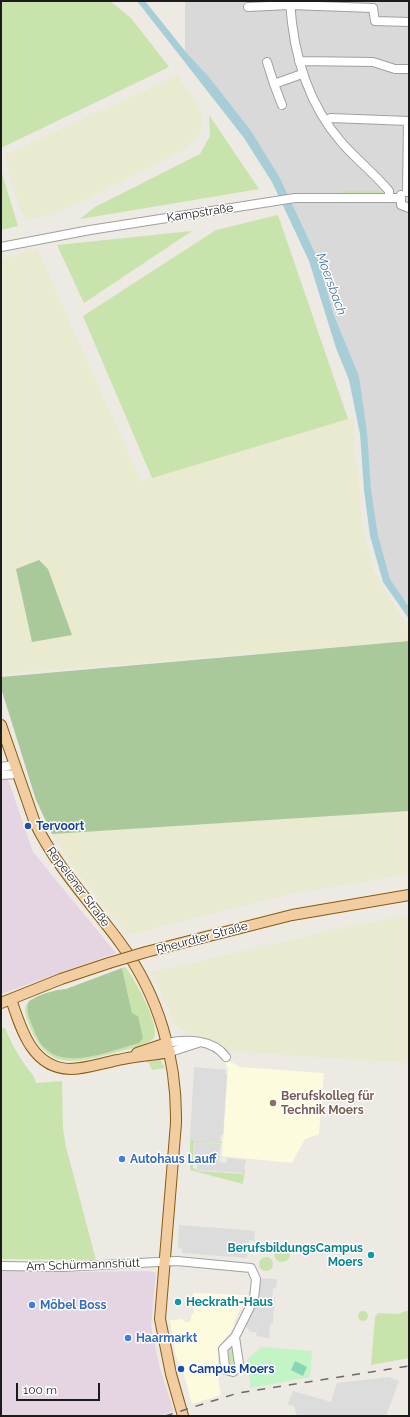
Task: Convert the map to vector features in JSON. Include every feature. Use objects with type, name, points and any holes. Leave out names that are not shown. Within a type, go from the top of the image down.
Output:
[{"type":"main road","name":"Repelener Straße","points":[[2,729],[35,823],[48,848],[74,884],[122,944],[139,971],[156,1007],[168,1047],[176,1095],[176,1123],[160,1319],[171,1374],[183,1416]]},
{"type":"main road","name":"Rheurdter Straße","points":[[1,1003],[109,963],[146,952],[292,915],[409,895]]},
{"type":"main road","points":[[11,999],[21,1029],[34,1050],[46,1062],[54,1066],[70,1069],[168,1047]]},
{"type":"main road","name":"Repelener Straße","points":[[169,1362],[175,1373],[190,1416]]},
{"type":"street","points":[[248,7],[290,3],[373,8],[375,21],[409,22]]},
{"type":"street","points":[[290,3],[293,35],[302,74],[314,101],[341,142],[384,185],[389,191],[389,197]]},
{"type":"street","points":[[299,61],[372,62],[395,69],[409,69]]},
{"type":"street","points":[[267,62],[282,104]]},
{"type":"street","points":[[274,84],[302,74]]},
{"type":"street","points":[[326,120],[331,118],[409,121],[408,192],[402,194],[400,198],[401,205],[409,209]]},
{"type":"street","name":"Kampstraße","points":[[1,246],[90,230],[295,198],[400,198]]},
{"type":"street","points":[[1,743],[2,729]]},
{"type":"street","points":[[1,767],[16,769]]},
{"type":"street","points":[[1,775],[16,769]]},
{"type":"street","points":[[168,1047],[179,1041],[200,1042],[218,1048],[226,1057]]},
{"type":"street","points":[[164,1262],[177,1260],[251,1268],[256,1279],[254,1299],[235,1336]]},
{"type":"street","name":"Am Schürmannshütt","points":[[1,1266],[63,1267],[164,1262]]},
{"type":"shaded area","points":[[185,1],[409,1],[409,607],[390,579],[378,535],[371,489],[359,376],[334,315],[318,259],[280,178],[209,77],[185,51]]},
{"type":"shaded area","points":[[177,76],[194,98],[202,115],[202,126],[197,138],[183,150],[63,210],[27,220],[21,210],[11,182],[5,155]]},
{"type":"shaded area","points":[[37,249],[141,481],[354,417],[354,449],[360,491],[361,523],[374,571],[409,630],[409,641],[1,674],[1,259]]},
{"type":"shaded area","points":[[1,759],[33,852],[116,953],[1,994]]},
{"type":"shaded area","points":[[409,811],[409,874],[294,893],[127,935],[78,873],[52,834]]},
{"type":"shaded area","points":[[409,915],[409,1063],[226,1051],[218,1044],[206,1038],[188,1034],[175,1024],[152,972],[362,924]]},
{"type":"shaded area","name":"Berufskolleg für Technik Moers","points":[[225,1062],[231,1062],[240,1067],[324,1073],[319,1134],[305,1139],[292,1163],[222,1156],[228,1070]]},
{"type":"shaded area","points":[[194,1067],[226,1070],[223,1135],[221,1135],[220,1142],[190,1140]]},
{"type":"shaded area","points":[[195,1142],[220,1144],[219,1162],[227,1163],[227,1158],[246,1160],[243,1173],[197,1170],[197,1165],[193,1165]]},
{"type":"shaded area","points":[[179,1225],[255,1231],[254,1241],[249,1240],[247,1258],[182,1253],[182,1249],[178,1248]]},
{"type":"shaded area","points":[[1,1270],[69,1272],[149,1271],[156,1273],[151,1326],[160,1369],[174,1411],[159,1416],[1,1416]]},
{"type":"shaded area","points":[[259,1278],[277,1279],[276,1288],[273,1288],[272,1298],[275,1298],[273,1323],[270,1324],[269,1338],[256,1336],[257,1332],[250,1332],[245,1324]]},
{"type":"shaded area","points":[[193,1293],[248,1295],[233,1324],[235,1326],[218,1347],[218,1377],[221,1395],[192,1404],[182,1368],[176,1356],[170,1320],[182,1319],[185,1322],[190,1322],[192,1314],[194,1313]]},
{"type":"shaded area","points":[[389,1377],[399,1381],[386,1416],[297,1416],[294,1406],[288,1404],[293,1391],[331,1402],[337,1383]]},
{"type":"green space","points":[[1,1],[110,1],[131,18],[169,67],[1,148]]},
{"type":"green space","points":[[209,115],[259,189],[80,219],[95,207],[200,154],[210,136]]},
{"type":"green space","points":[[1,170],[18,226],[1,230]]},
{"type":"green space","points":[[342,191],[381,191],[382,193],[342,193]]},
{"type":"green space","points":[[278,215],[348,419],[152,478],[83,316],[216,230]]},
{"type":"green space","points":[[192,231],[84,303],[57,245]]},
{"type":"green space","points":[[39,560],[48,569],[72,635],[32,642],[16,569]]},
{"type":"green space","points":[[409,641],[409,811],[52,834],[36,800],[1,688],[1,677]]},
{"type":"green space","points":[[125,967],[146,1002],[154,1024],[154,1038],[145,1044],[135,1047],[76,1061],[55,1058],[46,1052],[38,1043],[27,1019],[25,1009],[27,1003],[29,1001],[28,1005],[138,1016],[132,1013],[122,968]]},
{"type":"green space","points":[[122,968],[132,1013],[138,1016],[143,1038],[139,1043],[110,1052],[80,1058],[65,1058],[52,1054],[42,1045],[28,1016],[29,1001],[42,994],[66,989]]},
{"type":"green space","points":[[1,1028],[5,1028],[14,1047],[33,1075],[36,1083],[62,1081],[63,1129],[66,1147],[96,1260],[1,1259]]},
{"type":"green space","points":[[148,1058],[159,1058],[165,1068],[152,1070],[149,1063],[145,1061],[112,1066]]},
{"type":"green space","points":[[221,1139],[221,1148],[220,1143],[194,1142],[193,1168],[199,1171],[243,1174],[243,1169],[245,1169],[243,1184],[190,1170],[190,1140],[220,1142]]},
{"type":"green space","points":[[265,1243],[269,1243],[271,1244],[271,1252],[265,1253],[262,1250],[262,1246]]},
{"type":"green space","points":[[282,1246],[289,1251],[290,1254],[285,1261],[282,1262],[275,1257],[274,1254],[279,1247]]},
{"type":"green space","points":[[266,1257],[271,1259],[273,1264],[271,1269],[266,1271],[261,1269],[259,1264],[261,1259]]},
{"type":"green space","points":[[363,1311],[368,1316],[363,1321],[358,1316]]},
{"type":"green space","points":[[409,1311],[409,1358],[371,1365],[375,1317],[378,1313],[398,1314]]},
{"type":"green space","points":[[230,1347],[233,1348],[234,1365],[231,1367],[229,1365],[228,1351]]},
{"type":"green space","points":[[261,1347],[312,1351],[310,1377],[251,1388],[247,1360]]},
{"type":"green space","points":[[295,1361],[307,1367],[303,1376],[291,1370]]},
{"type":"water","name":"Moersbach","points":[[137,1],[145,1],[185,51],[209,77],[251,131],[280,178],[318,259],[334,315],[359,376],[367,432],[371,489],[378,535],[390,579],[409,607],[409,619],[383,582],[370,536],[364,490],[360,434],[349,380],[336,348],[309,261],[272,182],[244,138]]},
{"type":"railway","points":[[165,1416],[238,1393],[409,1366]]},
{"type":"place","name":"Tervoort","points":[[28,826]]},
{"type":"place","name":"Berufskolleg für Technik Moers","points":[[273,1103]]},
{"type":"place","name":"Autohaus Lauff","points":[[122,1159]]},
{"type":"place","name":"BerufsbildungsCampus Moers","points":[[371,1255]]},
{"type":"place","name":"Heckrath-Haus","points":[[178,1302]]},
{"type":"place","name":"Möbel Boss","points":[[32,1305]]},
{"type":"place","name":"Haarmarkt","points":[[128,1338]]},
{"type":"place","name":"Campus Moers","points":[[181,1369]]}]
